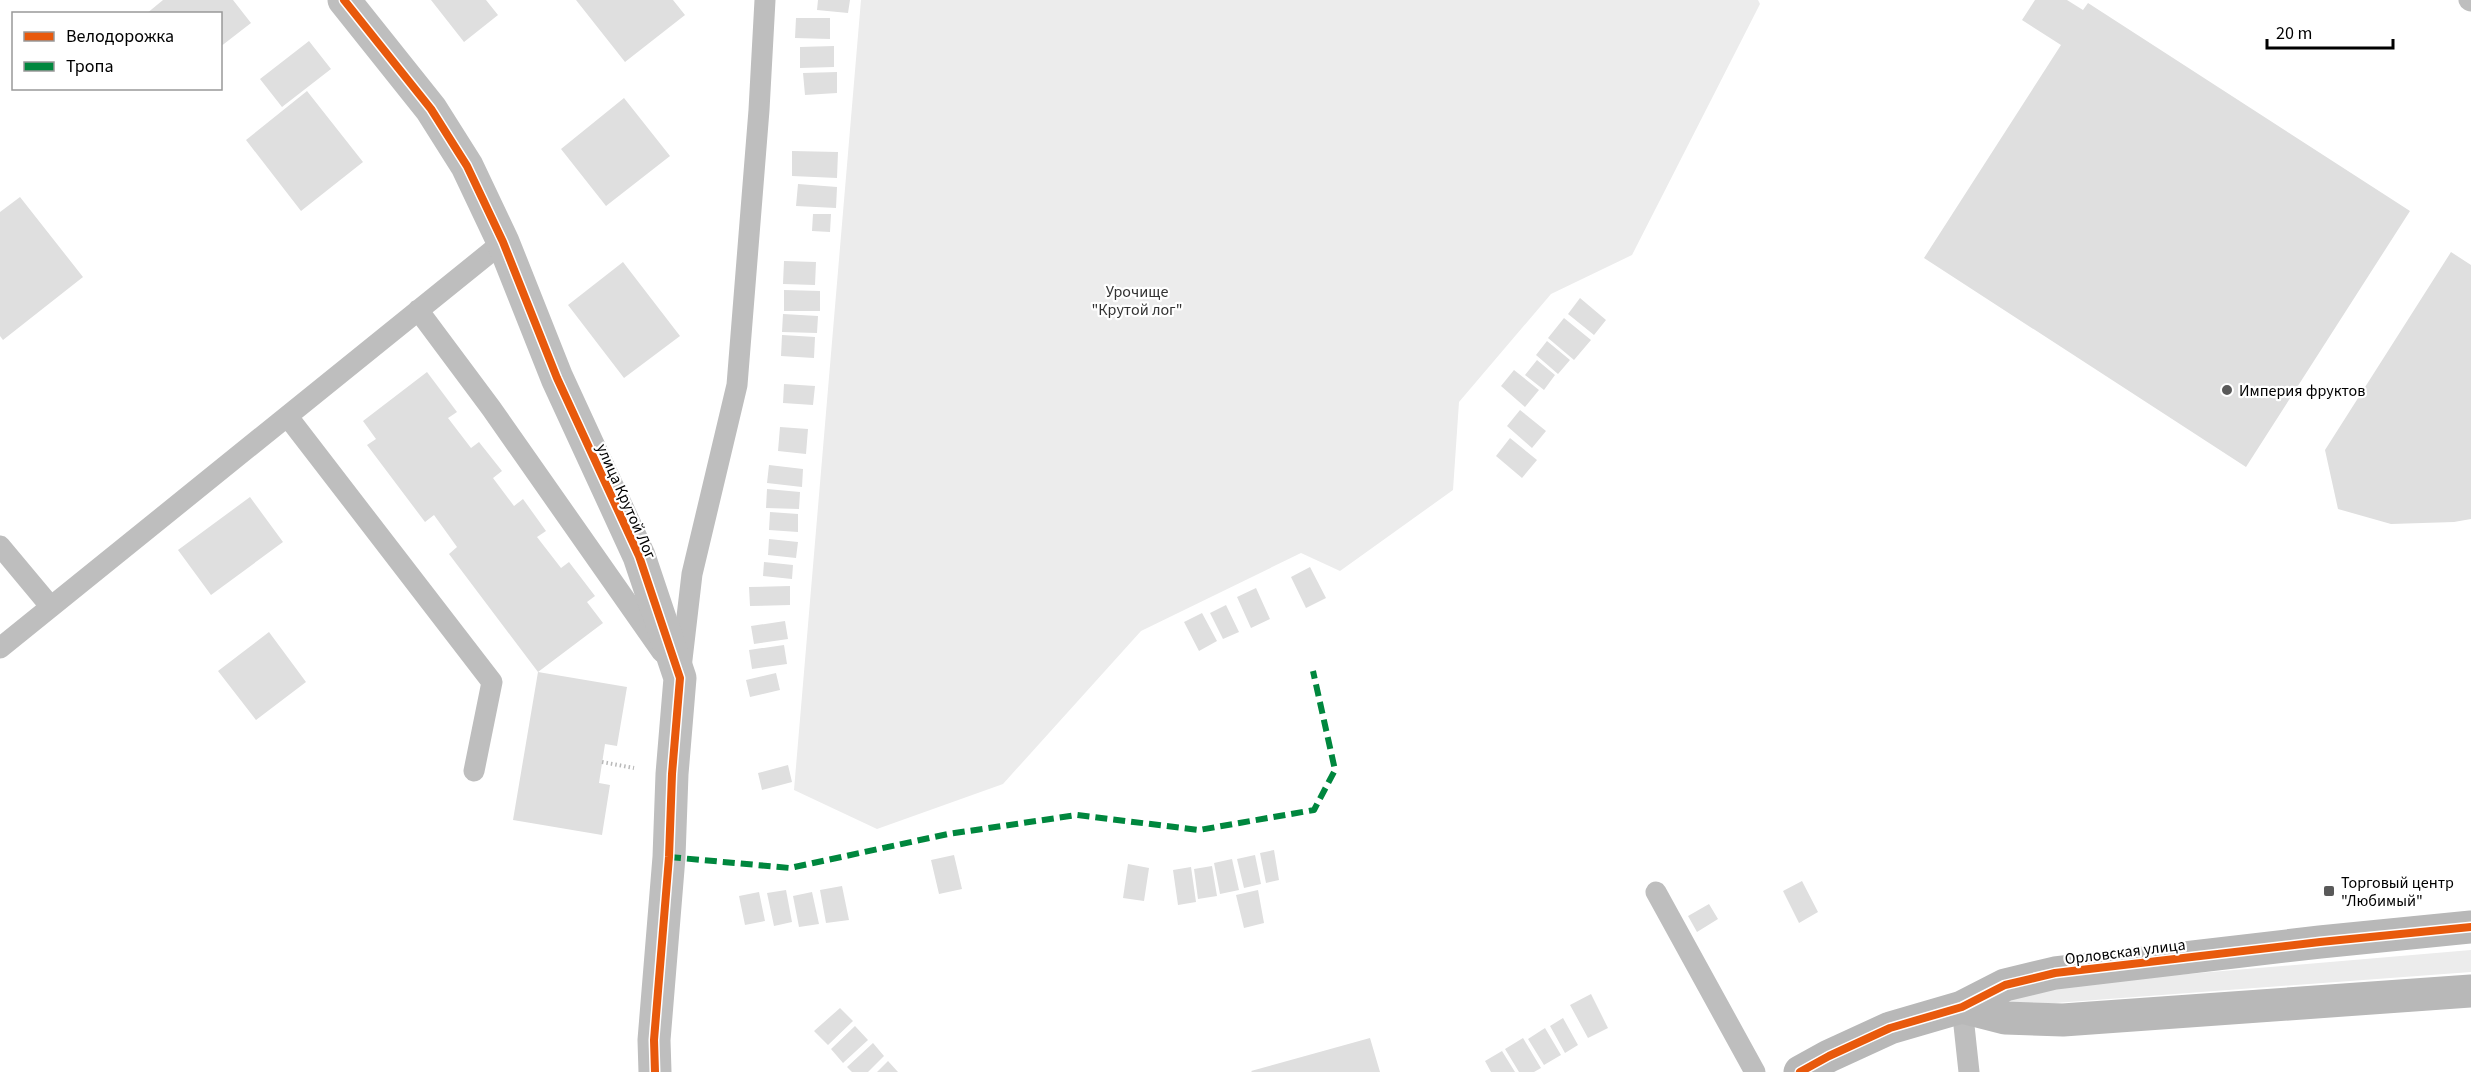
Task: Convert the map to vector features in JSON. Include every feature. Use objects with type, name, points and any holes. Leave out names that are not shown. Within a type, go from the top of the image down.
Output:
[{"type":"street","name":"улица Крутой Лог","points":[[344,0],[431,109],[467,165],[503,242],[557,378],[639,556],[680,678],[672,774],[669,857],[654,1040],[656,1072]]},
{"type":"street","name":"Орловская улица","points":[[1800,1072],[1890,1028],[1962,1007],[2005,985],[2055,973],[2308,943],[2471,927]]},
{"type":"street","points":[[1962,1007],[2005,1018],[2063,1020],[2471,991]]},
{"type":"lane","points":[[680,678],[693,574],[737,385],[759,110],[765,0]]},
{"type":"lane","points":[[0,648],[503,242]]},
{"type":"lane","points":[[418,310],[511,436],[680,678]]},
{"type":"lane","points":[[288,417],[492,682],[474,771]]},
{"type":"lane","points":[[0,546],[51,607]]},
{"type":"lane","points":[[1656,892],[1755,1072]]},
{"type":"lane","points":[[1962,1007],[1969,1072]]},
{"type":"green space","name":"Урочище \"Крутой лог\"","points":[[861,0],[1758,0],[1760,4],[1632,255],[1551,294],[1459,402],[1453,490],[1340,571],[1301,553],[1141,631],[1003,784],[877,829],[794,790]]},
{"type":"green space","points":[[2471,950],[2471,972],[2014,1006],[2001,998],[2057,985]]},
{"type":"building","points":[[163,0],[233,0],[251,23],[222,45],[222,12],[148,12]]},
{"type":"building","points":[[431,0],[486,0],[498,15],[464,42]]},
{"type":"building","points":[[576,0],[673,0],[685,15],[625,62]]},
{"type":"building","points":[[818,0],[850,0],[848,13],[817,10]]},
{"type":"building","points":[[2035,0],[2067,0],[2083,10],[2088,3],[2410,211],[2246,467],[1924,258],[2061,45],[2022,20]]},
{"type":"building","points":[[796,18],[830,18],[830,39],[795,38]]},
{"type":"building","points":[[309,41],[331,69],[282,107],[260,79]]},
{"type":"building","points":[[834,46],[834,67],[800,68],[800,47]]},
{"type":"building","points":[[837,72],[837,93],[805,95],[803,73]]},
{"type":"building","points":[[307,91],[363,162],[301,211],[246,140]]},
{"type":"building","points":[[624,98],[670,156],[606,206],[561,149]]},
{"type":"building","points":[[792,151],[838,152],[837,178],[792,176]]},
{"type":"building","points":[[798,184],[837,187],[836,208],[796,206]]},
{"type":"building","points":[[20,197],[83,277],[3,340],[0,336],[0,212]]},
{"type":"building","points":[[813,214],[831,214],[830,232],[812,231]]},
{"type":"building","points":[[2451,252],[2471,265],[2471,519],[2454,522],[2391,524],[2338,509],[2325,450]]},
{"type":"building","points":[[784,261],[816,262],[815,285],[783,284]]},
{"type":"building","points":[[623,262],[680,336],[624,378],[568,305]]},
{"type":"building","points":[[784,290],[820,291],[820,311],[784,311]]},
{"type":"building","points":[[1580,298],[1606,320],[1594,335],[1568,314]]},
{"type":"building","points":[[783,314],[818,316],[817,333],[782,332]]},
{"type":"building","points":[[1564,318],[1591,340],[1574,360],[1548,338]]},
{"type":"building","points":[[782,335],[815,337],[814,358],[781,356]]},
{"type":"building","points":[[1547,341],[1570,360],[1558,374],[1536,355]]},
{"type":"building","points":[[1537,360],[1555,375],[1544,390],[1525,375]]},
{"type":"building","points":[[1514,370],[1539,390],[1525,407],[1501,386]]},
{"type":"building","points":[[427,372],[457,412],[448,418],[471,448],[479,442],[502,471],[493,478],[514,506],[523,499],[546,531],[537,537],[561,568],[569,562],[595,596],[587,602],[603,623],[538,672],[449,554],[457,547],[434,515],[425,522],[367,445],[376,439],[363,421]]},
{"type":"building","points":[[784,384],[815,386],[813,405],[783,403]]},
{"type":"building","points":[[1520,410],[1546,431],[1532,448],[1507,426]]},
{"type":"building","points":[[780,427],[808,429],[806,454],[778,451]]},
{"type":"building","points":[[1510,438],[1537,460],[1522,478],[1496,456]]},
{"type":"building","points":[[769,465],[803,469],[802,487],[767,483]]},
{"type":"building","points":[[767,489],[800,492],[799,509],[766,508]]},
{"type":"building","points":[[250,497],[283,542],[211,595],[178,550]]},
{"type":"building","points":[[770,512],[798,514],[798,532],[769,530]]},
{"type":"building","points":[[769,539],[798,542],[796,558],[768,555]]},
{"type":"building","points":[[764,562],[793,565],[792,579],[763,576]]},
{"type":"building","points":[[1310,567],[1326,598],[1306,608],[1291,577]]},
{"type":"building","points":[[790,586],[790,605],[750,606],[749,587]]},
{"type":"building","points":[[1256,588],[1270,619],[1251,628],[1237,597]]},
{"type":"building","points":[[1226,605],[1239,632],[1223,639],[1210,613]]},
{"type":"building","points":[[1202,613],[1217,641],[1199,651],[1184,622]]},
{"type":"building","points":[[785,621],[788,639],[754,644],[751,626]]},
{"type":"building","points":[[269,632],[306,682],[256,720],[218,671]]},
{"type":"building","points":[[784,645],[787,664],[752,669],[749,650]]},
{"type":"building","points":[[538,672],[627,687],[617,746],[605,744],[599,783],[610,785],[602,835],[513,820]]},
{"type":"building","points":[[776,673],[780,690],[750,697],[746,680]]},
{"type":"building","points":[[788,765],[792,782],[762,790],[758,773]]},
{"type":"building","points":[[1274,850],[1279,880],[1266,883],[1260,853]]},
{"type":"building","points":[[954,855],[962,889],[939,894],[931,860]]},
{"type":"building","points":[[1255,855],[1261,884],[1244,888],[1237,859]]},
{"type":"building","points":[[1232,859],[1239,890],[1220,894],[1214,863]]},
{"type":"building","points":[[1128,864],[1149,868],[1144,901],[1123,898]]},
{"type":"building","points":[[1212,866],[1217,896],[1198,899],[1194,869]]},
{"type":"building","points":[[1191,867],[1196,902],[1178,905],[1173,870]]},
{"type":"building","points":[[1802,881],[1818,912],[1799,923],[1783,891]]},
{"type":"building","points":[[842,886],[849,920],[826,923],[820,890]]},
{"type":"building","points":[[786,890],[792,922],[774,926],[767,893]]},
{"type":"building","points":[[1258,890],[1264,923],[1244,928],[1236,895]]},
{"type":"building","points":[[759,892],[765,921],[745,925],[739,896]]},
{"type":"building","points":[[812,892],[819,924],[799,927],[793,896]]},
{"type":"building","points":[[1709,904],[1718,919],[1697,932],[1688,916]]},
{"type":"building","points":[[1591,994],[1608,1028],[1588,1038],[1570,1005]]},
{"type":"building","points":[[840,1008],[853,1021],[828,1045],[814,1031]]},
{"type":"building","points":[[1563,1018],[1578,1045],[1565,1053],[1550,1026]]},
{"type":"building","points":[[855,1026],[868,1040],[843,1063],[831,1049]]},
{"type":"building","points":[[1545,1028],[1561,1055],[1544,1065],[1528,1039]]},
{"type":"building","points":[[1370,1038],[1380,1072],[1251,1071]]},
{"type":"building","points":[[1523,1038],[1541,1068],[1534,1072],[1519,1072],[1505,1049]]},
{"type":"building","points":[[873,1043],[884,1056],[868,1072],[852,1072],[847,1067]]},
{"type":"building","points":[[1502,1051],[1515,1072],[1491,1072],[1485,1061]]},
{"type":"building","points":[[888,1061],[898,1072],[877,1072]]},
{"type":"marked path","points":[[669,857],[790,868],[948,834],[1077,815],[1199,830],[1314,810],[1335,770],[1313,671]]},
{"type":"cycle path","points":[[344,0],[431,109],[467,166],[503,242],[557,378],[639,556],[680,678],[672,774],[669,857],[654,1040],[655,1072]]},
{"type":"cycle path","points":[[1800,1072],[1890,1028],[1962,1007],[2005,985],[2055,973],[2471,927]]},
{"type":"place","name":"Империя фруктов","points":[[2227,390]]},
{"type":"place","name":"Торговый центр \"Любимый\"","points":[[2329,891]]}]
